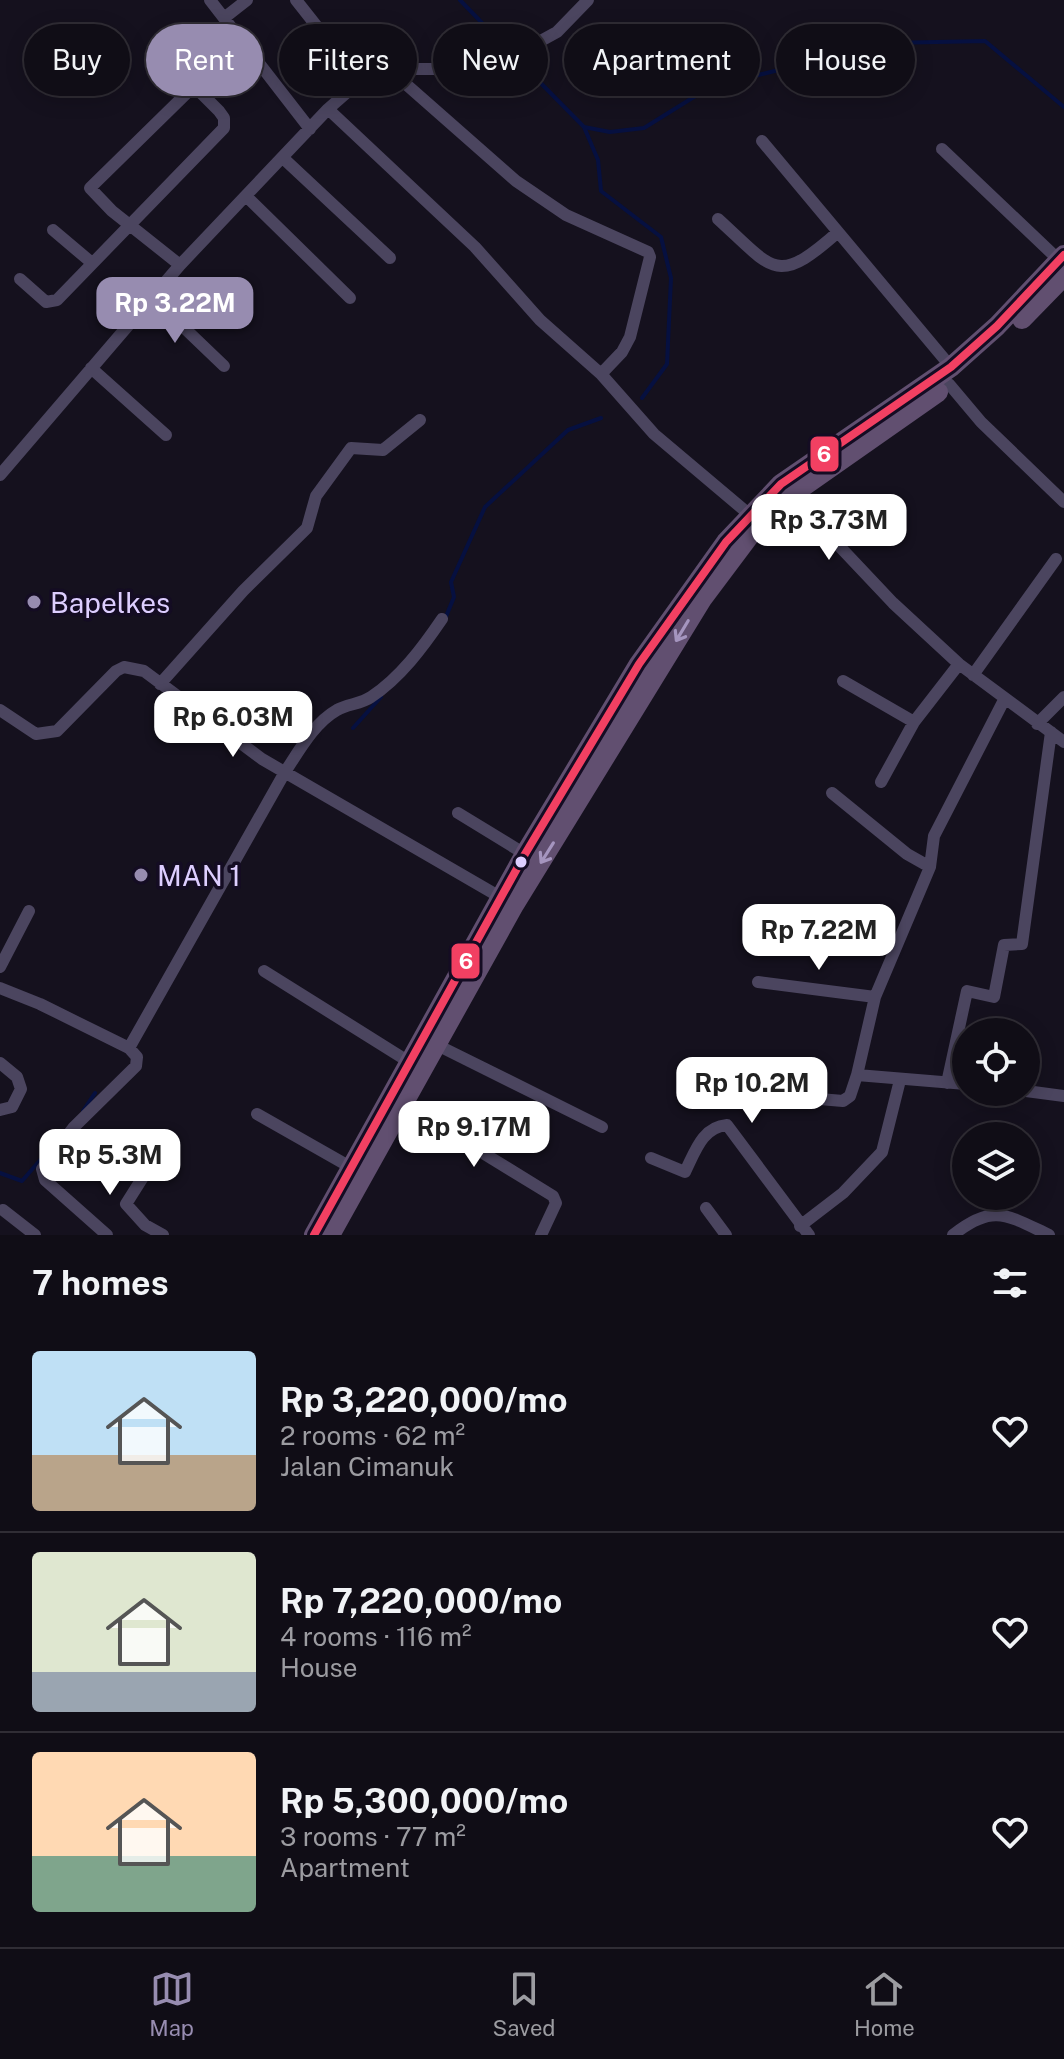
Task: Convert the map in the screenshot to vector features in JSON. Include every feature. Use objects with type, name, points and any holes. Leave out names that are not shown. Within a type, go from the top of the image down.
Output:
[{"type":"main road","points":[[314,1235],[415,1066],[507,901],[596,756],[639,664],[698,579],[750,515],[811,462],[999,342],[1063,264]]},
{"type":"main road","points":[[330,1235],[403,1104],[415,1066],[435,1044],[507,901],[525,854],[596,756],[702,599],[753,531],[791,495],[950,375]]},
{"type":"street","points":[[210,0],[310,129]]},
{"type":"street","points":[[224,18],[247,0]]},
{"type":"street","points":[[296,0],[315,24]]},
{"type":"street","points":[[417,70],[478,69],[497,65],[557,32],[588,0]]},
{"type":"street","points":[[417,94],[516,181],[566,215],[648,252],[650,257],[630,337],[622,352],[601,374]]},
{"type":"street","points":[[180,265],[90,192],[91,184],[184,96]]},
{"type":"street","points":[[20,279],[42,299],[53,302],[92,263],[224,128],[224,118],[202,96]]},
{"type":"street","points":[[0,475],[180,265],[343,96]]},
{"type":"street","points":[[328,109],[475,247],[540,320],[601,374],[654,434],[750,515]]},
{"type":"street","points":[[762,141],[950,375],[981,422],[1064,502]]},
{"type":"street","points":[[942,149],[1063,264]]},
{"type":"street","points":[[283,158],[390,258]]},
{"type":"street","points":[[246,196],[350,298]]},
{"type":"street","points":[[718,219],[762,258],[786,268],[797,265],[838,232]]},
{"type":"street","points":[[53,230],[92,263]]},
{"type":"street","points":[[152,297],[224,366]]},
{"type":"street","points":[[91,368],[166,435]]},
{"type":"street","points":[[160,684],[243,591],[307,528],[316,496],[351,448],[383,450],[420,420]]},
{"type":"street","points":[[791,495],[893,603],[959,664],[1064,742]]},
{"type":"street","points":[[973,675],[1056,559]]},
{"type":"street","points":[[129,1048],[285,772],[325,718],[339,708],[373,696],[414,657],[442,619]]},
{"type":"street","points":[[881,782],[914,722],[959,664]]},
{"type":"street","points":[[0,710],[36,734],[57,731],[116,671],[124,667],[144,671],[285,772],[507,901]]},
{"type":"street","points":[[843,681],[914,722]]},
{"type":"street","points":[[1037,724],[1064,697]]},
{"type":"street","points":[[796,1097],[835,1103],[848,1100],[875,997],[930,867],[940,822],[1004,700]]},
{"type":"street","points":[[947,1083],[967,991],[994,997],[1004,945],[1022,944],[1051,732]]},
{"type":"street","points":[[832,793],[907,854],[930,867]]},
{"type":"street","points":[[458,813],[525,854]]},
{"type":"street","points":[[0,967],[29,911]]},
{"type":"street","points":[[264,971],[415,1066]]},
{"type":"street","points":[[758,982],[875,997]]},
{"type":"street","points":[[0,988],[129,1048],[137,1057],[136,1066],[74,1127],[42,1169],[45,1180],[107,1235]]},
{"type":"street","points":[[435,1044],[602,1127]]},
{"type":"street","points":[[0,1063],[17,1077],[21,1089],[12,1107],[0,1110]]},
{"type":"street","points":[[857,1075],[952,1083]]},
{"type":"street","points":[[651,1158],[685,1172],[703,1137],[709,1131],[727,1125],[804,1230],[882,1152],[900,1080]]},
{"type":"street","points":[[1040,1093],[1064,1096]]},
{"type":"street","points":[[403,1104],[553,1196],[556,1203],[541,1235]]},
{"type":"street","points":[[257,1114],[352,1168]]},
{"type":"street","points":[[158,1233],[145,1225],[126,1204],[162,1147]]},
{"type":"street","points":[[706,1208],[726,1235]]},
{"type":"street","points":[[3,1210],[35,1235]]},
{"type":"street","points":[[953,1235],[978,1217],[990,1213],[1004,1214],[1049,1235]]},
{"type":"waterway","points":[[460,0],[483,24]]},
{"type":"waterway","points":[[548,90],[584,127],[610,132],[644,128],[710,87],[888,43],[985,41],[1064,107]]},
{"type":"waterway","points":[[584,127],[598,160],[601,191],[661,237],[671,278],[667,364],[642,398]]},
{"type":"waterway","points":[[445,619],[454,597],[451,582],[485,507],[568,430],[601,418]]},
{"type":"waterway","points":[[353,728],[381,697]]},
{"type":"waterway","points":[[83,1111],[95,1093]]},
{"type":"waterway","points":[[0,1173],[22,1181],[48,1151]]},
{"type":"transit line","name":"6","points":[[314,1235],[525,854],[639,664],[726,542],[781,484],[951,367],[997,326],[1064,255]]},
{"type":"place","name":"Bapelkes","points":[[34,602]]},
{"type":"place","name":"MAN 1","points":[[141,875]]}]
